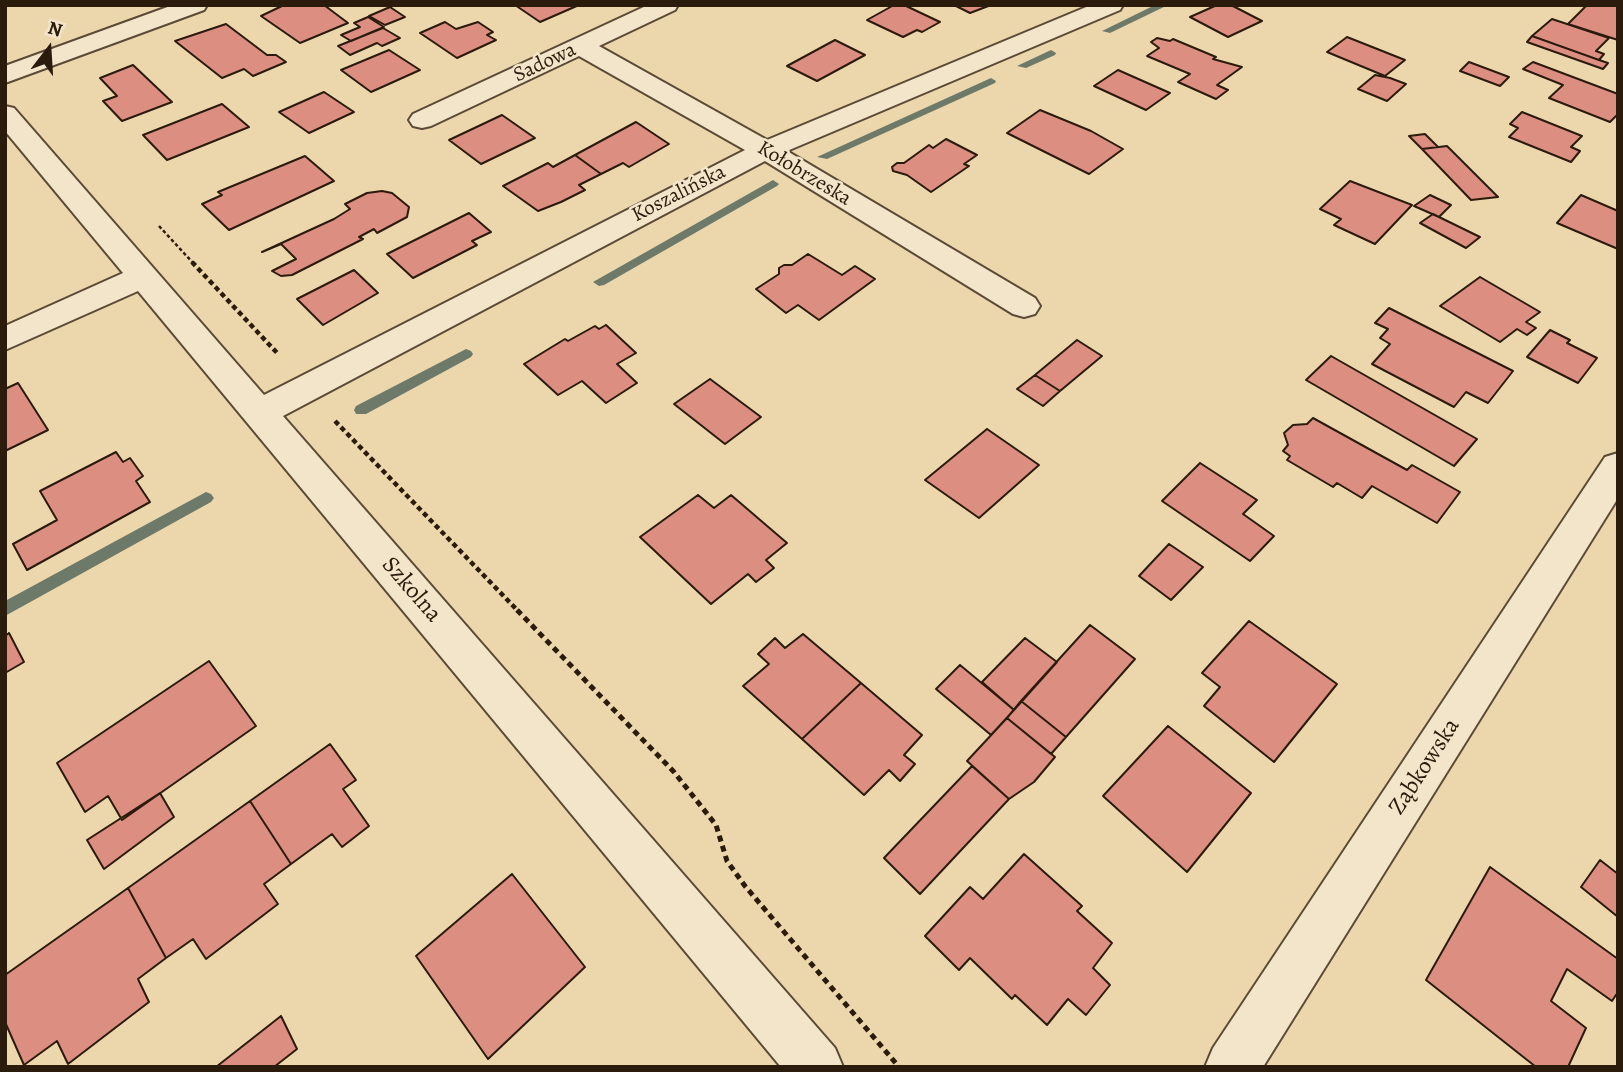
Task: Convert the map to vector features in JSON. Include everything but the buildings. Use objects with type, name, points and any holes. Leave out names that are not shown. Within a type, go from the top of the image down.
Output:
[{"type":"street","points":[[5,75],[196,5]]},
{"type":"street","name":"Sadowa","points":[[422,120],[667,5]]},
{"type":"street","name":"Koszalińska","points":[[259,413],[765,150],[1112,5]]},
{"type":"street","name":"Kołobrzeska","points":[[580,46],[765,150],[1024,306]]},
{"type":"street","name":"Szkolna","points":[[5,114],[816,1067]]},
{"type":"street","points":[[5,339],[142,277]]},
{"type":"street","name":"Ząbkowska","points":[[1232,1067],[1618,467]]},
{"type":"path","points":[[152,219],[547,643],[674,772],[716,825],[727,861],[745,886],[899,1067]]},
{"type":"waterway","points":[[1107,31],[1163,5]]},
{"type":"waterway","points":[[1022,66],[1051,53]]},
{"type":"waterway","points":[[823,157],[991,81]]},
{"type":"waterway","points":[[599,282],[773,184]]},
{"type":"waterway","points":[[361,410],[466,354]]},
{"type":"waterway","points":[[5,609],[206,498]]}]
